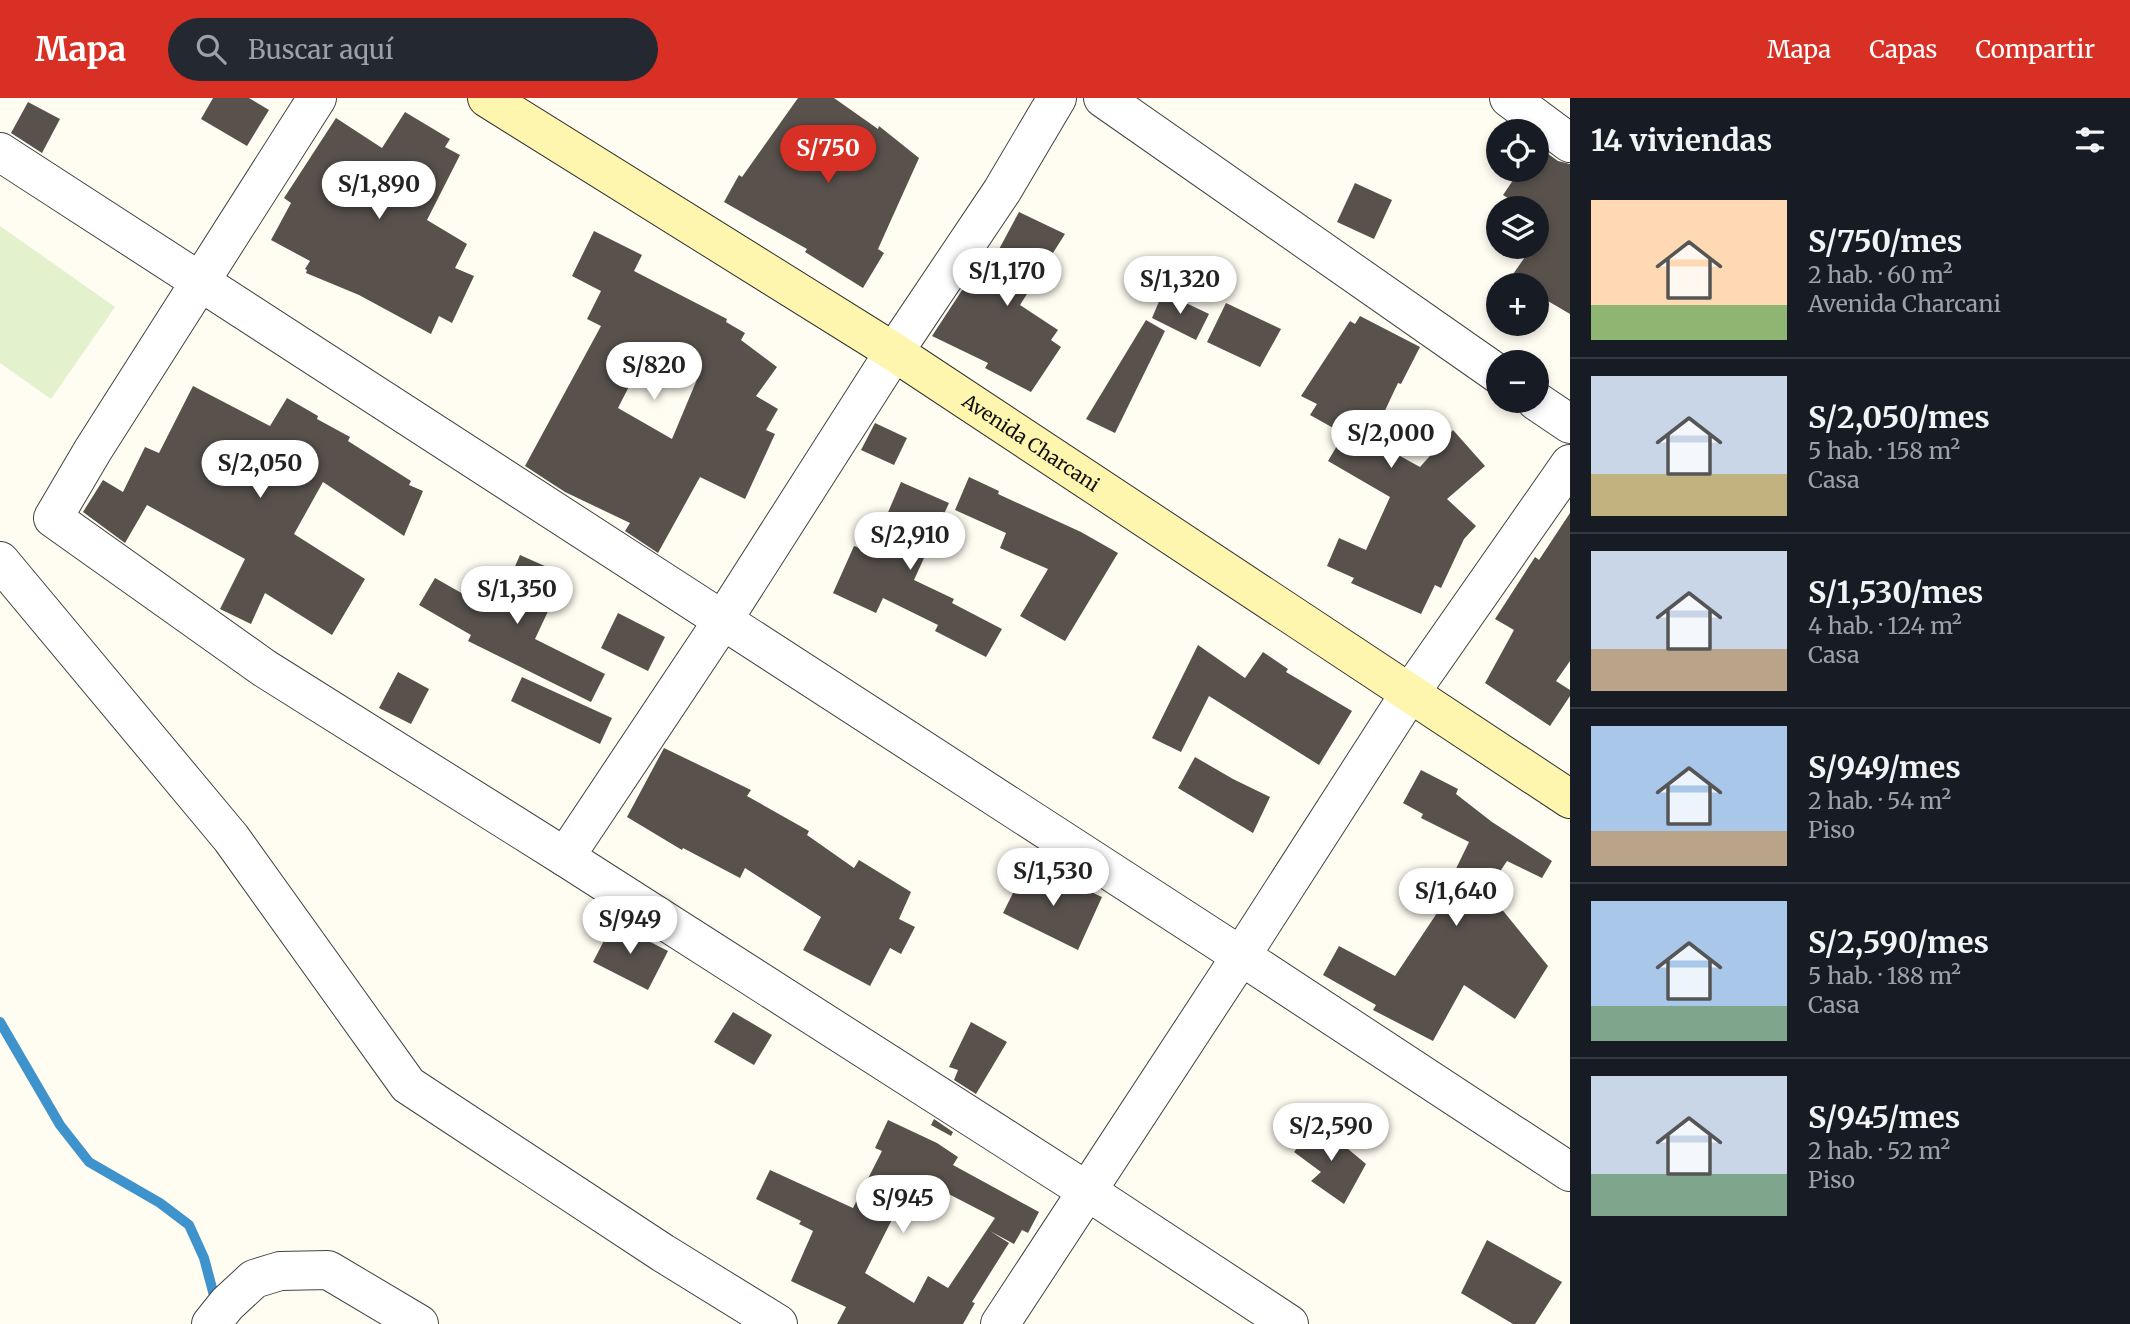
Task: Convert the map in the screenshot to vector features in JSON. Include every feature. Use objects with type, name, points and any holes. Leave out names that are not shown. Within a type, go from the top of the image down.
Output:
[{"type":"main road","name":"Avenida Charcani","points":[[487,98],[894,352],[1570,799]]},
{"type":"street","points":[[317,98],[53,517],[264,668],[1087,1191],[1289,1324]]},
{"type":"street","points":[[565,857],[1002,191],[1057,98]]},
{"type":"street","points":[[1103,98],[1486,366]]},
{"type":"street","points":[[1509,98],[1570,143]]},
{"type":"street","points":[[0,152],[1570,1172]]},
{"type":"street","points":[[1549,410],[1570,424]]},
{"type":"street","points":[[1000,1324],[1410,693],[1570,464]]},
{"type":"street","points":[[0,561],[232,838],[408,1086],[663,1253],[778,1324]]},
{"type":"street","points":[[211,1324],[227,1304],[254,1279],[280,1271],[328,1270],[419,1324]]},
{"type":"green space","points":[[0,226],[115,307],[51,399],[0,363]]},
{"type":"building","points":[[213,98],[249,98],[269,110],[247,146],[201,119]]},
{"type":"building","points":[[798,98],[834,98],[878,129],[879,126],[919,158],[878,249],[884,253],[863,288],[805,252],[807,249],[724,202],[739,175],[742,177]]},
{"type":"building","points":[[28,102],[60,119],[42,153],[11,133]]},
{"type":"building","points":[[405,112],[450,139],[445,147],[460,155],[427,220],[467,244],[455,268],[474,276],[452,323],[439,316],[431,334],[359,295],[306,273],[305,269],[310,261],[271,240],[291,203],[284,198],[336,118],[382,148]]},
{"type":"building","points":[[1549,155],[1558,161],[1570,164],[1570,314],[1549,302],[1549,273],[1514,273],[1524,259],[1549,259],[1549,196],[1503,195],[1512,182],[1549,182]]},
{"type":"building","points":[[1355,183],[1392,200],[1374,239],[1337,222]]},
{"type":"building","points":[[1019,212],[1065,234],[1020,305],[1058,330],[1051,340],[1061,347],[1031,392],[985,368],[988,363],[932,336],[970,278],[973,280],[992,250],[997,253]]},
{"type":"building","points":[[594,231],[642,255],[634,271],[727,319],[726,322],[745,333],[741,340],[777,367],[756,396],[778,409],[766,430],[775,434],[745,499],[700,477],[658,553],[625,531],[630,523],[565,492],[525,466],[601,326],[587,319],[601,291],[572,276]],"holes":[[[647,351],[698,377],[672,439],[618,408]]]},
{"type":"building","points":[[1163,292],[1209,314],[1196,340],[1152,318]]},
{"type":"building","points":[[1226,303],[1281,329],[1260,367],[1207,342]]},
{"type":"building","points":[[1360,316],[1420,347],[1401,384],[1398,383],[1371,440],[1420,467],[1453,430],[1485,466],[1447,499],[1476,526],[1464,539],[1441,588],[1435,585],[1421,614],[1351,583],[1354,578],[1327,566],[1339,538],[1366,550],[1390,497],[1328,461],[1344,434],[1310,415],[1317,404],[1301,396],[1350,321],[1355,324]]},
{"type":"building","points":[[1146,320],[1165,331],[1115,433],[1086,419]]},
{"type":"building","points":[[193,386],[270,426],[287,398],[350,437],[348,441],[411,481],[409,485],[423,491],[404,536],[323,482],[294,534],[365,579],[332,635],[265,593],[251,624],[220,609],[245,559],[147,505],[125,543],[83,512],[103,480],[123,492],[145,447],[159,453]]},
{"type":"building","points":[[875,423],[907,438],[894,465],[861,450]]},
{"type":"building","points":[[969,477],[1118,553],[1065,641],[1020,616],[1048,569],[1000,548],[1006,533],[955,510]]},
{"type":"building","points":[[901,482],[949,503],[914,580],[954,599],[952,603],[1002,629],[986,657],[935,631],[938,625],[883,598],[876,613],[833,593],[854,546],[865,550],[871,535],[877,538]]},
{"type":"building","points":[[1570,513],[1570,661],[1556,681],[1570,690],[1570,696],[1550,726],[1485,683],[1514,630],[1495,619],[1535,557],[1539,560]]},
{"type":"building","points":[[520,555],[565,575],[535,639],[605,674],[591,702],[468,641],[471,635],[419,605],[435,578],[495,612]]},
{"type":"building","points":[[618,613],[665,637],[648,671],[601,648]]},
{"type":"building","points":[[1198,645],[1245,678],[1263,652],[1288,669],[1286,672],[1352,711],[1319,765],[1209,696],[1181,752],[1152,738]]},
{"type":"building","points":[[398,672],[429,689],[411,724],[379,708]]},
{"type":"building","points":[[522,677],[612,718],[600,744],[511,701]]},
{"type":"building","points":[[664,748],[751,790],[747,796],[809,831],[807,835],[854,868],[859,860],[911,892],[899,919],[915,927],[901,954],[890,948],[870,986],[803,950],[821,917],[745,868],[740,878],[683,848],[682,850],[627,817]]},
{"type":"building","points":[[1195,757],[1270,797],[1253,833],[1178,788]]},
{"type":"building","points":[[1421,770],[1458,789],[1456,794],[1492,822],[1552,861],[1542,878],[1507,861],[1487,891],[1548,966],[1515,1019],[1464,985],[1433,1041],[1373,1010],[1376,1005],[1323,975],[1339,946],[1395,976],[1455,886],[1449,883],[1469,842],[1421,818],[1423,814],[1403,803]]},
{"type":"building","points":[[1026,867],[1047,880],[1051,875],[1073,891],[1076,885],[1102,897],[1078,950],[1003,913]]},
{"type":"building","points":[[613,923],[668,951],[648,990],[593,962]]},
{"type":"building","points":[[733,1012],[772,1035],[754,1065],[714,1042]]},
{"type":"building","points":[[971,1022],[1007,1042],[976,1094],[954,1080],[958,1070],[949,1067]]},
{"type":"building","points":[[934,1119],[953,1132],[951,1136],[931,1125]]},
{"type":"building","points":[[888,1120],[937,1143],[958,1157],[953,1165],[1039,1212],[1028,1233],[1022,1230],[1014,1244],[990,1231],[1009,1243],[972,1302],[975,1303],[963,1324],[837,1324],[846,1307],[791,1281],[813,1231],[799,1224],[801,1221],[756,1199],[770,1170],[853,1208],[882,1151],[875,1148]],"holes":[[[914,1176],[995,1218],[948,1288],[928,1276],[914,1303],[865,1273]]]},
{"type":"building","points":[[1317,1123],[1366,1164],[1344,1204],[1311,1181],[1321,1172],[1294,1152]]},
{"type":"building","points":[[1487,1240],[1562,1282],[1535,1324],[1513,1324],[1461,1293]]},
{"type":"waterway","points":[[0,1022],[60,1125],[89,1162],[160,1203],[189,1225],[204,1258],[216,1303]]}]
